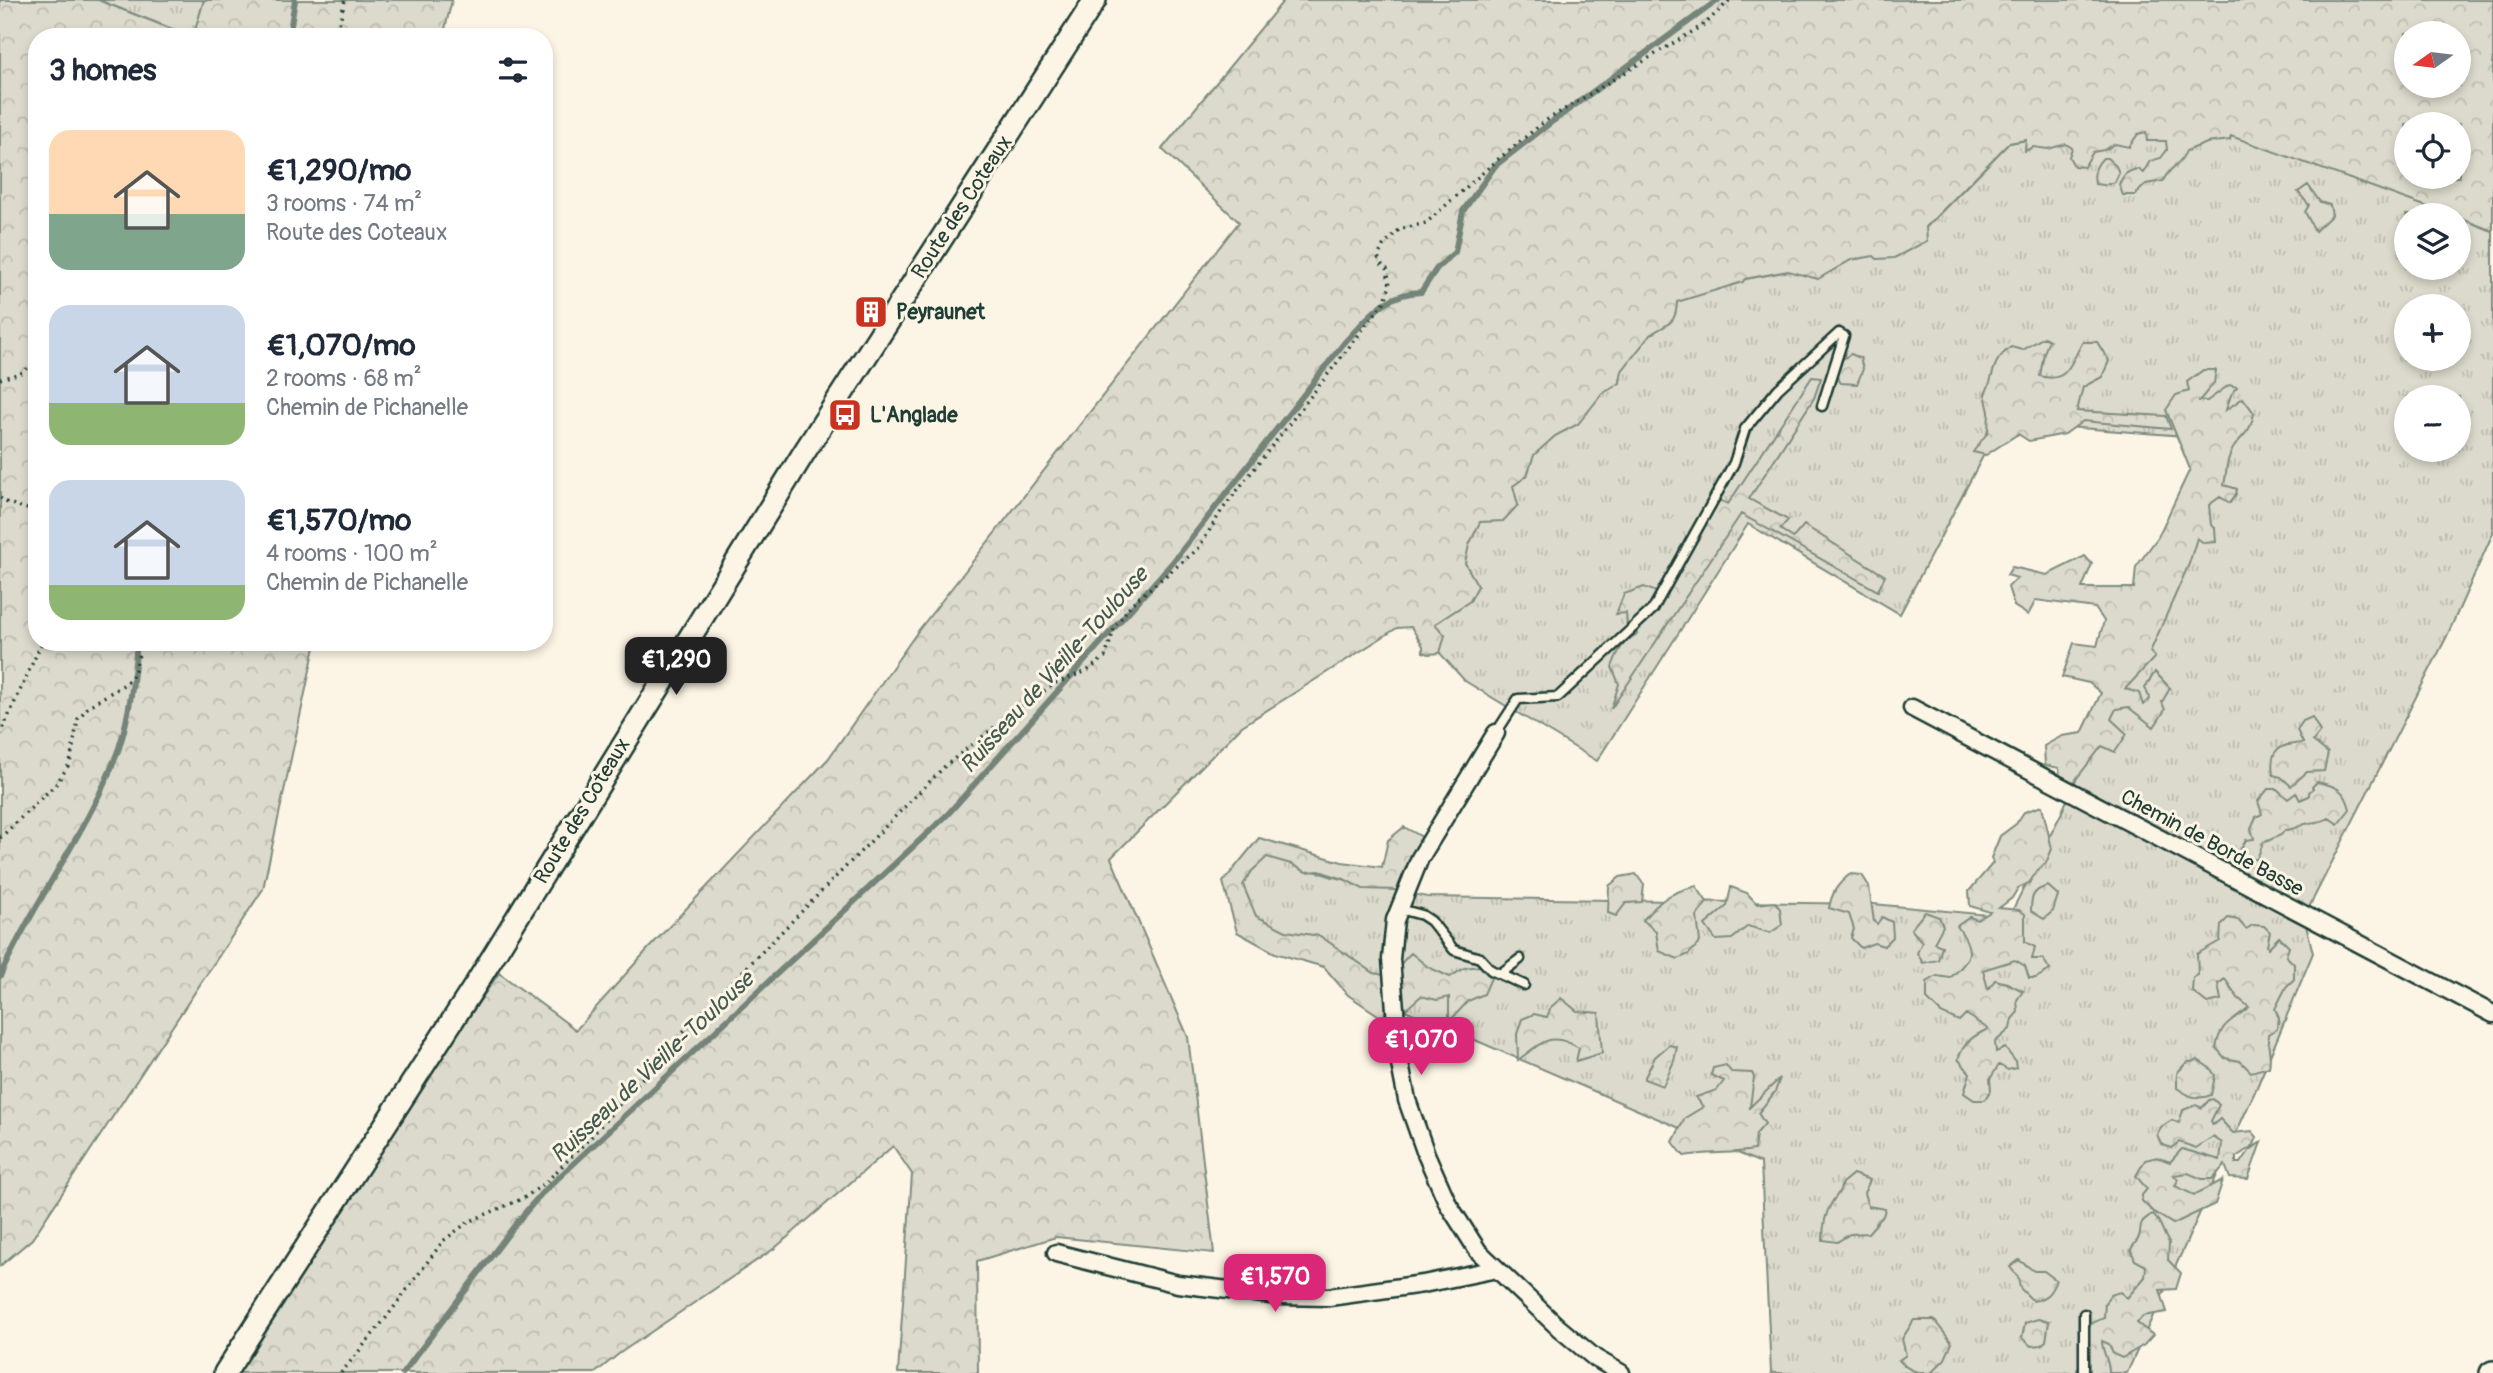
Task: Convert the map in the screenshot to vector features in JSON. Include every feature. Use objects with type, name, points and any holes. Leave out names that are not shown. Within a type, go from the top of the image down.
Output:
[{"type":"street","name":"Route des Coteaux","points":[[225,1373],[476,984],[805,451],[1095,0]]},
{"type":"street","name":"Chemin de Borde Basse","points":[[1912,708],[2493,1014]]},
{"type":"street","points":[[1496,733],[1420,858],[1395,920],[1391,959],[1399,1059],[1407,1100],[1426,1154],[1448,1204],[1478,1251],[1559,1328],[1595,1358],[1621,1373]]},
{"type":"street","points":[[1056,1253],[1178,1284],[1292,1296],[1329,1297],[1497,1269]]},
{"type":"lane","points":[[1496,733],[1518,699],[1558,697],[1653,609],[1734,463],[1745,429],[1778,389],[1839,333],[1844,336],[1822,406]]},
{"type":"lane","points":[[1399,909],[1422,915],[1431,921],[1454,950],[1480,958],[1491,970],[1524,985]]},
{"type":"lane","points":[[1500,974],[1520,959]]},
{"type":"lane","points":[[2084,1314],[2084,1373]]},
{"type":"path","points":[[338,28],[345,0]]},
{"type":"path","points":[[341,1373],[443,1241],[468,1222],[524,1198],[545,1183],[590,1137],[677,1038],[946,765],[1056,683],[1087,671],[1105,657],[1115,627],[1131,604],[1198,549],[1222,510],[1385,301],[1390,285],[1387,269],[1378,257],[1383,246],[1400,229],[1426,223],[1545,121],[1705,24],[1730,0]]},
{"type":"path","points":[[0,379],[24,372],[28,368]]},
{"type":"path","points":[[0,498],[28,509]]},
{"type":"path","points":[[0,735],[38,651]]},
{"type":"path","points":[[0,838],[57,783],[70,764],[78,719],[89,706],[125,684],[134,674],[140,651]]},
{"type":"green space","points":[[0,0],[98,0],[169,28],[28,28],[28,651],[314,651],[263,889],[32,1239],[0,1266]]},
{"type":"green space","points":[[98,0],[204,0],[196,28],[170,28]]},
{"type":"green space","points":[[204,0],[452,0],[445,28],[196,28]]},
{"type":"green space","points":[[1284,0],[2493,0],[2493,231],[2471,223],[2471,203],[2417,203],[2231,136],[2230,140],[2207,143],[2186,151],[2163,181],[2146,184],[2135,195],[2123,195],[2119,184],[2123,178],[2128,172],[2138,169],[2143,173],[2150,161],[2161,158],[2167,150],[2166,141],[2147,141],[2146,132],[2138,134],[2129,147],[2115,144],[2093,152],[2084,167],[2074,166],[2069,157],[2072,148],[2066,144],[2048,149],[2033,147],[2025,151],[2026,140],[2009,143],[1926,227],[1927,241],[1894,258],[1877,259],[1874,256],[1851,260],[1818,279],[1788,271],[1745,279],[1743,282],[1677,302],[1675,316],[1650,335],[1622,371],[1620,383],[1602,394],[1578,424],[1555,436],[1534,455],[1527,476],[1513,486],[1518,505],[1503,521],[1480,522],[1469,545],[1465,563],[1478,586],[1470,601],[1435,624],[1445,635],[1440,653],[1423,652],[1423,646],[1411,627],[1397,628],[1242,726],[1111,858],[1188,1037],[1214,1253],[1056,1237],[977,1261],[978,1373],[898,1373],[912,1174],[893,1146],[775,1248],[620,1353],[595,1373],[239,1373],[414,1097],[499,973],[576,1030],[648,949],[828,759],[918,631],[1239,222],[1162,149]]},
{"type":"green space","points":[[2177,116],[2417,203],[2394,203],[2394,280],[2471,280],[2471,223],[2493,231],[2493,533],[2447,636],[2304,917],[2313,953],[2257,1087],[2127,1373],[1771,1373],[1761,1163],[1405,1010],[1250,926],[1234,885],[1257,853],[1333,877],[1427,897],[1873,904],[2009,917],[2061,814],[2223,439],[2001,422],[1900,614],[1748,524],[1597,761],[1465,681],[1410,620],[1493,485],[1685,290],[1904,250],[2009,143]]},
{"type":"green space","points":[[2103,158],[2116,166],[2119,173],[2115,182],[2095,184],[2095,170]]},
{"type":"green space","points":[[2308,185],[2320,202],[2330,205],[2332,215],[2315,231],[2305,212],[2309,205],[2298,192]]},
{"type":"green space","points":[[2044,337],[2049,340],[2040,376],[2050,378],[2063,374],[2068,370],[2083,342],[2097,342],[2109,361],[2102,377],[2083,387],[2077,411],[2166,416],[2171,429],[2083,421],[2065,434],[2029,441],[2018,434],[1986,455],[1973,452],[1988,432],[1989,412],[1985,394],[1999,358],[2011,347],[2023,350]]},
{"type":"green space","points":[[1851,354],[1860,358],[1863,369],[1857,384],[1841,383],[1833,371],[1838,362]]},
{"type":"green space","points":[[2203,370],[2216,370],[2214,383],[2199,401],[2207,401],[2229,385],[2237,387],[2226,410],[2243,398],[2254,413],[2249,428],[2231,451],[2228,460],[2224,485],[2237,489],[2236,494],[2230,503],[2220,497],[2209,505],[2216,542],[2204,543],[2197,538],[2189,564],[2150,652],[2155,657],[2125,689],[2139,693],[2143,705],[2150,699],[2145,688],[2155,672],[2170,688],[2162,702],[2165,710],[2154,727],[2128,707],[2116,709],[2111,719],[2127,734],[2115,752],[2102,746],[2062,797],[2059,768],[2045,765],[2044,746],[2062,736],[2082,733],[2101,693],[2089,683],[2062,677],[2074,643],[2097,646],[2104,621],[2095,608],[2036,600],[2028,615],[2014,606],[2008,587],[2017,578],[2007,575],[2012,567],[2047,575],[2085,556],[2092,564],[2082,588],[2134,588],[2136,567],[2158,537],[2190,469],[2166,410],[2176,395],[2189,391],[2187,382]]},
{"type":"green space","points":[[1812,377],[1821,378],[1814,398],[1749,499],[1788,520],[1780,529],[1793,538],[1804,525],[1885,576],[1878,591],[1741,514],[1611,709],[1619,684],[1612,667],[1621,647],[1637,634],[1627,624],[1626,613],[1616,614],[1624,594],[1644,587],[1661,594],[1719,500],[1728,504]]},
{"type":"green space","points":[[2312,717],[2320,732],[2313,741],[2328,753],[2324,771],[2307,772],[2291,786],[2281,777],[2273,775],[2273,758],[2282,747],[2303,743],[2297,730],[2303,721]]},
{"type":"green space","points":[[2317,782],[2334,787],[2345,797],[2350,809],[2338,824],[2329,818],[2285,830],[2281,835],[2263,843],[2257,859],[2245,860],[2241,849],[2246,840],[2254,839],[2251,828],[2256,817],[2262,814],[2258,801],[2268,789],[2277,789],[2288,799],[2296,793],[2300,800],[2309,796]]},
{"type":"green space","points":[[2042,806],[2052,849],[2046,863],[2029,883],[2018,888],[2012,898],[1999,908],[2019,910],[2025,914],[2025,942],[2035,947],[2032,959],[2043,959],[2050,970],[2036,978],[2029,978],[2025,966],[2015,960],[1983,970],[1988,989],[1995,980],[2023,991],[2017,1000],[2018,1012],[2012,1019],[2010,1029],[1995,1042],[1996,1052],[2005,1048],[2015,1061],[2016,1068],[2008,1070],[1999,1065],[1990,1079],[1991,1091],[1985,1100],[1974,1100],[1964,1093],[1970,1073],[1958,1059],[1970,1040],[1988,1029],[1966,1014],[1959,1021],[1941,1013],[1927,999],[1927,982],[1937,976],[1950,978],[1967,959],[1967,941],[1957,926],[1970,917],[1977,920],[1990,912],[1970,906],[1969,891],[1993,863],[1991,858],[2000,836],[2016,824],[2024,812]]},
{"type":"green space","points":[[1404,827],[1422,837],[1398,890],[1363,889],[1344,879],[1319,871],[1306,872],[1267,857],[1252,871],[1243,885],[1256,916],[1286,931],[1320,936],[1374,973],[1389,976],[1384,1019],[1348,995],[1324,967],[1275,953],[1237,932],[1223,882],[1259,838],[1342,862],[1382,867],[1388,840]]},
{"type":"green space","points":[[1636,874],[1644,885],[1642,902],[1626,903],[1616,916],[1608,913],[1609,886],[1620,877]]},
{"type":"green space","points":[[1850,874],[1862,875],[1869,886],[1874,922],[1877,924],[1882,917],[1892,922],[1893,937],[1884,946],[1874,943],[1861,948],[1851,938],[1854,929],[1849,914],[1829,908],[1836,889]]},
{"type":"green space","points":[[1696,886],[1707,902],[1697,916],[1700,942],[1689,954],[1678,959],[1659,951],[1656,932],[1643,920],[1666,898]]},
{"type":"green space","points":[[2048,886],[2058,895],[2053,911],[2044,919],[2031,911],[2032,901],[2039,889]]},
{"type":"green space","points":[[1731,887],[1747,893],[1757,904],[1775,902],[1780,909],[1782,925],[1770,933],[1748,926],[1732,939],[1716,940],[1705,925],[1727,906]]},
{"type":"green space","points":[[1925,912],[1939,917],[1943,926],[1934,943],[1942,946],[1938,960],[1923,963],[1917,953],[1922,942],[1911,929]]},
{"type":"green space","points":[[2228,918],[2238,920],[2246,929],[2253,925],[2264,926],[2270,932],[2268,948],[2279,937],[2289,947],[2286,956],[2294,964],[2294,979],[2286,987],[2275,1009],[2279,1018],[2277,1029],[2268,1034],[2269,1067],[2251,1072],[2240,1061],[2225,1058],[2216,1048],[2224,1027],[2249,1007],[2238,998],[2225,979],[2218,984],[2221,1000],[2207,1003],[2192,991],[2193,978],[2198,975],[2197,954],[2220,941],[2221,925]]},
{"type":"green space","points":[[1411,953],[1428,967],[1450,977],[1464,968],[1487,965],[1491,978],[1484,994],[1468,1001],[1449,1022],[1449,997],[1437,1000],[1421,996],[1405,1010],[1394,979],[1399,967]]},
{"type":"green space","points":[[1561,998],[1577,1011],[1599,1013],[1602,1053],[1576,1061],[1579,1048],[1553,1039],[1540,1044],[1518,1060],[1517,1034],[1522,1019],[1534,1014],[1547,1017],[1551,1007]]},
{"type":"green space","points":[[1669,1045],[1677,1047],[1663,1086],[1644,1079],[1655,1057]]},
{"type":"green space","points":[[2198,1060],[2211,1069],[2215,1076],[2211,1095],[2201,1098],[2177,1088],[2177,1073],[2186,1063]]},
{"type":"green space","points":[[1726,1065],[1731,1072],[1752,1073],[1754,1077],[1750,1107],[1780,1078],[1775,1092],[1758,1113],[1765,1124],[1756,1134],[1754,1150],[1684,1156],[1673,1142],[1685,1118],[1703,1107],[1696,1097],[1717,1090],[1724,1081],[1711,1075],[1713,1068]]},
{"type":"green space","points":[[2213,1099],[2219,1105],[2211,1121],[2213,1125],[2220,1119],[2233,1133],[2252,1131],[2257,1137],[2254,1145],[2236,1157],[2236,1163],[2241,1163],[2249,1151],[2261,1142],[2248,1179],[2230,1178],[2225,1165],[2212,1179],[2202,1179],[2188,1173],[2174,1175],[2178,1180],[2175,1186],[2194,1195],[2223,1180],[2215,1204],[2173,1224],[2142,1201],[2142,1195],[2147,1189],[2136,1176],[2145,1160],[2157,1157],[2170,1162],[2182,1149],[2220,1160],[2222,1143],[2213,1137],[2196,1148],[2179,1142],[2171,1148],[2161,1144],[2157,1134],[2161,1127],[2172,1120],[2179,1123],[2183,1110],[2196,1105],[2202,1108]]},
{"type":"green space","points":[[1853,1174],[1870,1180],[1864,1193],[1868,1206],[1885,1209],[1883,1216],[1868,1233],[1850,1234],[1837,1242],[1823,1240],[1829,1208],[1842,1183]]},
{"type":"green space","points":[[2153,1214],[2169,1243],[2168,1260],[2181,1273],[2176,1289],[2160,1290],[2167,1312],[2143,1316],[2137,1323],[2153,1335],[2144,1345],[2122,1358],[2113,1354],[2109,1344],[2102,1341],[2109,1373],[2076,1373],[2085,1352],[2088,1328],[2104,1318],[2105,1303],[2110,1295],[2120,1292],[2127,1298],[2145,1277],[2146,1266],[2135,1260],[2131,1250],[2140,1235],[2141,1223]]},
{"type":"green space","points":[[2019,1260],[2034,1271],[2044,1271],[2056,1280],[2050,1292],[2033,1301],[2020,1288],[2018,1277],[2010,1267]]},
{"type":"green space","points":[[2038,1319],[2049,1321],[2046,1341],[2041,1345],[2031,1346],[2022,1338],[2025,1323]]},
{"type":"green space","points":[[1914,1320],[1934,1320],[1952,1343],[1945,1359],[1931,1373],[1913,1371],[1899,1360],[1906,1355],[1902,1339]]},
{"type":"waterway","points":[[290,28],[295,0]]},
{"type":"waterway","name":"Ruisseau de Vieille-Toulouse","points":[[403,1373],[541,1194],[947,815],[1172,563],[1344,343],[1369,316],[1387,302],[1408,293],[1421,292],[1437,268],[1455,252],[1463,211],[1495,166],[1718,0]]},
{"type":"waterway","points":[[0,976],[107,778],[126,722],[136,651]]},
{"type":"place","name":"Peyraunet","points":[[871,312]]},
{"type":"place","name":"L'Anglade","points":[[845,415]]}]
